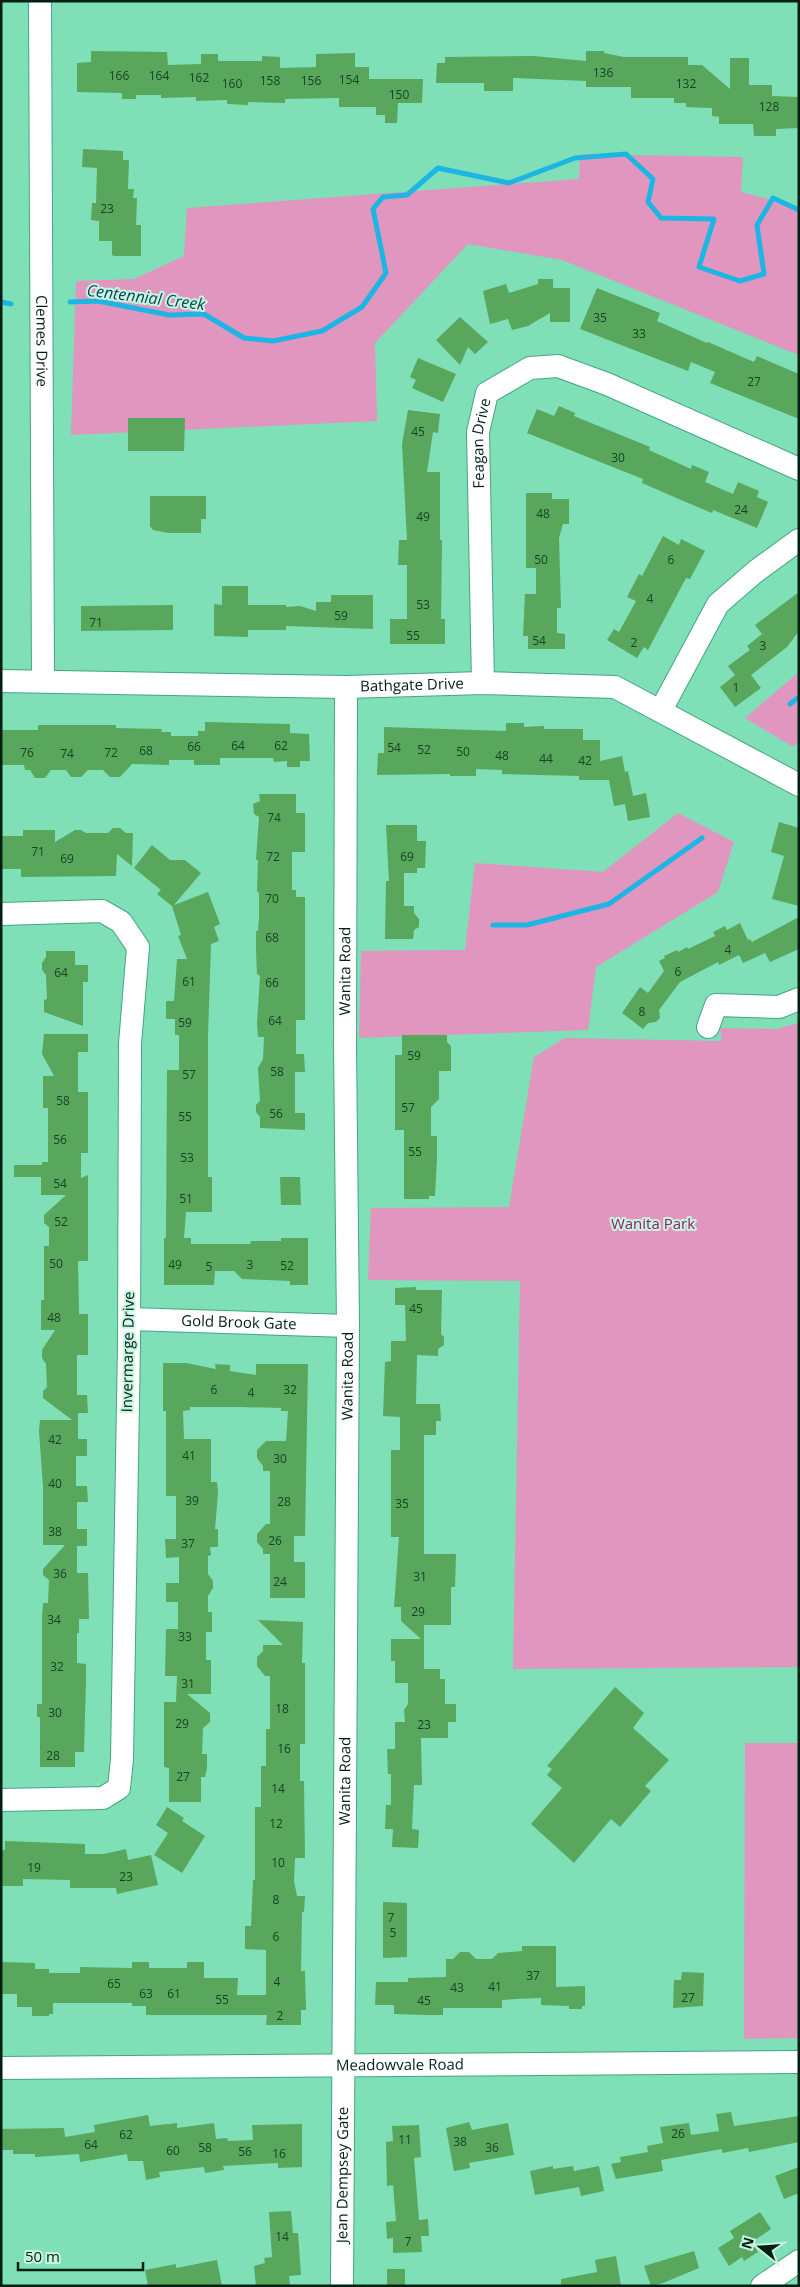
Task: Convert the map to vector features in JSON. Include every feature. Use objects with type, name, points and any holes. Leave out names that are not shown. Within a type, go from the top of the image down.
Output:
[{"type":"street","name":"Clemes Drive","points":[[40,1],[43,681]]},
{"type":"street","name":"Feagan Drive","points":[[483,683],[478,432],[487,393],[530,368],[558,366],[607,384],[799,469]]},
{"type":"street","points":[[661,710],[718,604],[754,572],[799,540]]},
{"type":"street","name":"Bathgate Drive","points":[[1,680],[346,687],[483,683],[615,687],[799,785]]},
{"type":"street","name":"Wanita Road","points":[[345,2065],[348,1326],[345,1046],[346,687]]},
{"type":"street","name":"Invermarge Drive","points":[[1,914],[102,911],[121,922],[138,947],[130,1044],[129,1319],[122,1759],[119,1788],[104,1798],[1,1800]]},
{"type":"street","points":[[708,1027],[716,1005],[779,1007],[799,999]]},
{"type":"street","name":"Gold Brook Gate","points":[[129,1319],[348,1326]]},
{"type":"street","name":"Meadowvale Road","points":[[1,2068],[799,2062]]},
{"type":"street","name":"Jean Dempsey Gate","points":[[342,2286],[345,2065]]},
{"type":"street","points":[[762,2286],[799,2261]]},
{"type":"green space","points":[[580,154],[743,157],[741,192],[799,207],[799,355],[562,260],[468,244],[375,343],[377,421],[71,435],[76,281],[134,279],[184,256],[187,208],[579,179]]},
{"type":"green space","points":[[799,672],[799,740],[793,747],[745,718]]},
{"type":"green space","points":[[678,813],[734,842],[718,892],[596,967],[588,1030],[359,1038],[361,951],[465,950],[475,863],[603,872]]},
{"type":"green space","name":"Wanita Park","points":[[799,1023],[799,1667],[513,1669],[520,1281],[368,1280],[371,1208],[509,1207],[534,1057],[565,1038],[722,1041],[720,1028],[776,1029]]},
{"type":"green space","points":[[745,1743],[799,1743],[799,2038],[744,2039]]},
{"type":"building","points":[[91,51],[167,52],[168,65],[201,64],[201,54],[218,54],[218,61],[262,61],[262,56],[280,57],[280,68],[316,67],[316,54],[355,53],[355,67],[369,67],[369,79],[423,79],[422,103],[398,103],[397,123],[385,123],[385,115],[376,115],[376,107],[339,107],[339,98],[285,99],[285,103],[248,102],[248,105],[227,104],[227,100],[196,101],[196,97],[161,98],[161,95],[136,95],[136,99],[122,99],[122,93],[77,92],[77,63],[91,62]]},
{"type":"building","points":[[586,51],[604,51],[604,53],[624,57],[688,57],[688,65],[702,65],[730,89],[730,58],[749,58],[749,85],[772,85],[772,96],[799,97],[799,128],[776,129],[776,136],[754,136],[753,124],[719,124],[719,117],[712,116],[712,108],[686,107],[686,103],[674,103],[674,98],[631,98],[631,87],[586,87],[586,81],[513,78],[513,91],[484,91],[484,83],[436,83],[437,63],[445,63],[445,57],[533,56],[586,61]]},
{"type":"building","points":[[83,149],[123,151],[123,160],[129,160],[128,189],[134,189],[133,198],[137,198],[136,225],[141,225],[141,256],[114,256],[112,255],[112,241],[99,241],[99,221],[91,220],[92,203],[96,203],[97,168],[82,167]]},
{"type":"building","points":[[538,279],[553,279],[553,288],[570,288],[570,322],[550,322],[550,313],[528,326],[512,330],[508,319],[490,324],[483,291],[506,284],[509,293],[538,284]]},
{"type":"building","points":[[597,288],[660,313],[657,321],[707,343],[754,362],[757,356],[799,374],[799,419],[710,383],[715,372],[691,362],[688,371],[580,329]]},
{"type":"building","points":[[460,317],[488,342],[475,354],[468,347],[460,365],[436,340]]},
{"type":"building","points":[[418,358],[456,374],[443,402],[412,388],[416,380],[410,377]]},
{"type":"building","points":[[559,406],[575,413],[574,416],[650,447],[649,450],[691,469],[692,465],[709,472],[705,482],[733,494],[738,482],[759,491],[757,497],[768,502],[757,528],[713,510],[712,513],[642,483],[643,479],[527,433],[537,409],[554,416]]},
{"type":"building","points":[[408,410],[440,414],[438,433],[433,432],[427,472],[440,472],[440,540],[442,540],[441,619],[445,619],[445,644],[390,644],[390,619],[407,619],[407,565],[398,565],[399,540],[407,540],[402,444]]},
{"type":"building","points":[[128,418],[185,418],[184,451],[128,451]]},
{"type":"building","points":[[526,493],[552,493],[552,499],[569,499],[569,524],[563,524],[559,538],[561,608],[557,608],[557,633],[565,634],[565,649],[528,649],[528,636],[523,636],[525,594],[536,594],[536,568],[526,568]]},
{"type":"building","points":[[150,496],[206,496],[206,519],[201,519],[201,533],[168,533],[153,530],[150,526]]},
{"type":"building","points":[[663,536],[679,545],[681,539],[705,551],[690,579],[686,578],[648,650],[644,647],[637,658],[607,640],[614,629],[619,632],[636,601],[627,597],[639,574],[642,576]]},
{"type":"building","points":[[222,586],[248,586],[248,605],[300,606],[316,611],[316,602],[331,602],[331,595],[373,595],[373,629],[286,626],[286,630],[248,630],[248,637],[214,636],[214,604],[222,605]]},
{"type":"building","points":[[799,592],[799,631],[787,647],[751,675],[761,688],[735,707],[720,687],[735,675],[728,666],[750,650],[747,646],[762,634],[755,625]]},
{"type":"building","points":[[173,605],[173,630],[81,631],[81,606]]},
{"type":"building","points":[[205,722],[290,724],[290,733],[309,734],[310,761],[300,761],[300,767],[287,767],[287,761],[274,762],[273,758],[220,758],[220,765],[194,765],[194,760],[169,760],[169,765],[132,764],[120,777],[110,777],[103,770],[88,770],[81,777],[71,777],[66,770],[51,770],[45,778],[35,778],[30,770],[25,770],[24,765],[1,765],[1,730],[38,730],[38,725],[116,725],[116,728],[162,729],[161,732],[171,732],[171,736],[198,736],[198,731],[205,731]]},
{"type":"building","points":[[506,723],[524,723],[524,727],[544,726],[544,729],[583,729],[583,740],[600,740],[600,761],[622,756],[625,772],[628,771],[633,796],[646,793],[650,817],[628,821],[625,804],[614,806],[609,780],[579,780],[579,776],[502,774],[502,770],[476,769],[476,776],[450,776],[450,774],[377,775],[378,753],[384,753],[384,727],[506,731]]},
{"type":"building","points":[[259,794],[296,794],[296,813],[305,813],[305,852],[292,852],[292,890],[296,890],[296,897],[305,897],[305,1020],[296,1020],[296,1054],[304,1054],[305,1072],[295,1072],[295,1113],[305,1113],[305,1130],[260,1128],[260,1117],[256,1112],[256,1105],[260,1101],[258,1068],[263,1059],[264,1037],[258,1037],[257,1024],[260,976],[257,974],[256,951],[259,893],[257,891],[258,860],[256,860],[259,817],[254,814],[253,804],[260,801]]},
{"type":"building","points":[[779,822],[799,828],[799,906],[772,899],[784,856],[771,852]]},
{"type":"building","points":[[386,825],[417,825],[417,841],[426,841],[425,868],[417,868],[417,873],[404,873],[404,906],[414,906],[414,913],[419,919],[419,927],[414,930],[413,939],[385,939],[386,881],[389,881]]},
{"type":"building","points":[[113,828],[120,828],[126,833],[133,833],[132,866],[117,854],[116,876],[21,877],[21,869],[1,869],[1,836],[23,836],[23,830],[55,830],[55,842],[75,830],[81,830],[86,833],[108,833]]},
{"type":"building","points":[[152,845],[170,860],[185,860],[201,873],[174,905],[208,892],[220,924],[214,927],[219,941],[211,944],[208,1035],[208,1177],[212,1177],[212,1212],[186,1212],[184,1238],[191,1238],[191,1244],[250,1244],[251,1241],[281,1241],[281,1238],[308,1238],[308,1285],[290,1285],[290,1281],[242,1279],[234,1271],[215,1271],[214,1285],[164,1285],[167,1070],[179,1070],[179,1035],[175,1035],[175,1019],[166,1019],[166,1001],[174,1001],[177,959],[187,959],[178,936],[181,935],[172,906],[157,894],[161,890],[134,868]]},
{"type":"building","points":[[799,917],[799,949],[770,962],[765,953],[743,963],[739,955],[719,965],[718,962],[680,982],[659,1010],[660,1018],[656,1022],[648,1023],[643,1029],[622,1013],[640,987],[648,993],[664,971],[659,961],[665,958],[664,956],[687,947],[688,949],[715,936],[713,932],[725,926],[727,930],[740,923],[748,940],[750,939],[752,942]]},
{"type":"building","points":[[46,951],[75,951],[75,965],[88,965],[88,982],[83,982],[83,1026],[44,1012],[44,1000],[47,999],[46,975],[42,970],[42,963],[46,957]]},
{"type":"building","points":[[44,1034],[88,1034],[88,1052],[78,1052],[78,1092],[88,1092],[88,1153],[81,1153],[81,1178],[88,1175],[88,1261],[78,1261],[79,1314],[88,1314],[88,1355],[77,1355],[77,1395],[87,1395],[88,1413],[78,1413],[78,1439],[87,1439],[87,1456],[76,1456],[76,1486],[87,1486],[88,1502],[77,1502],[77,1529],[87,1529],[87,1546],[77,1546],[77,1573],[88,1573],[89,1619],[79,1619],[79,1633],[77,1633],[77,1663],[86,1664],[86,1681],[84,1752],[75,1752],[75,1767],[40,1767],[40,1717],[37,1717],[37,1704],[42,1704],[43,1603],[48,1603],[49,1580],[43,1575],[43,1569],[65,1545],[43,1545],[40,1420],[72,1420],[43,1398],[43,1391],[47,1387],[46,1364],[42,1358],[42,1350],[55,1330],[41,1330],[41,1300],[44,1300],[44,1246],[49,1246],[49,1227],[44,1223],[44,1215],[66,1195],[41,1195],[41,1177],[14,1177],[14,1165],[42,1165],[42,1162],[48,1162],[48,1108],[43,1108],[43,1076],[54,1076],[42,1054]]},
{"type":"building","points":[[402,1035],[447,1035],[447,1042],[451,1046],[451,1071],[439,1071],[439,1099],[431,1107],[431,1136],[437,1136],[437,1158],[435,1196],[429,1196],[429,1199],[404,1199],[404,1130],[395,1130],[395,1055],[402,1055]]},
{"type":"building","points":[[280,1177],[300,1177],[301,1205],[281,1205]]},
{"type":"building","points":[[416,1287],[416,1290],[442,1290],[441,1334],[444,1337],[444,1345],[438,1349],[438,1356],[417,1355],[416,1404],[440,1404],[441,1421],[436,1421],[436,1435],[424,1435],[424,1554],[456,1554],[455,1587],[451,1587],[451,1625],[424,1625],[424,1669],[440,1669],[440,1679],[445,1679],[445,1704],[456,1704],[456,1722],[448,1722],[448,1738],[421,1738],[422,1785],[414,1785],[412,1829],[419,1830],[418,1848],[392,1847],[393,1829],[385,1829],[386,1805],[391,1805],[391,1774],[388,1774],[387,1749],[395,1749],[395,1722],[405,1722],[404,1710],[408,1704],[408,1683],[395,1683],[395,1661],[391,1661],[391,1639],[421,1639],[401,1621],[401,1607],[394,1607],[399,1537],[391,1537],[391,1450],[400,1450],[400,1417],[383,1416],[385,1362],[391,1361],[391,1341],[406,1341],[405,1305],[395,1305],[395,1288]]},
{"type":"building","points":[[163,1363],[186,1363],[216,1369],[215,1364],[230,1365],[230,1371],[256,1375],[256,1364],[308,1364],[305,1536],[294,1536],[294,1562],[305,1562],[305,1598],[270,1598],[270,1554],[263,1554],[263,1549],[257,1542],[257,1534],[266,1524],[270,1524],[270,1471],[263,1471],[263,1466],[257,1458],[257,1450],[266,1441],[286,1441],[288,1411],[281,1411],[281,1408],[190,1407],[190,1410],[183,1411],[184,1439],[211,1439],[211,1482],[217,1482],[218,1493],[215,1529],[218,1529],[218,1547],[210,1547],[211,1555],[208,1556],[208,1574],[213,1581],[213,1588],[208,1596],[208,1612],[212,1612],[212,1632],[206,1632],[206,1660],[211,1660],[211,1694],[187,1694],[210,1713],[210,1722],[203,1728],[202,1754],[207,1754],[207,1768],[205,1777],[201,1777],[201,1802],[169,1802],[169,1768],[164,1767],[164,1702],[176,1702],[177,1676],[165,1676],[166,1629],[178,1629],[178,1602],[166,1602],[166,1583],[179,1583],[179,1557],[166,1558],[165,1539],[176,1539],[176,1496],[166,1496],[166,1411],[163,1411]]},
{"type":"building","points":[[258,1620],[303,1622],[302,1663],[305,1663],[305,1744],[300,1744],[300,1781],[304,1781],[305,1858],[295,1858],[294,1881],[297,1896],[305,1896],[304,1912],[302,1912],[301,1971],[305,1971],[306,2010],[301,2010],[301,2025],[266,2025],[267,2015],[146,2015],[146,2006],[132,2006],[132,2003],[53,2003],[53,2014],[49,2014],[49,2016],[32,2016],[32,2007],[17,2007],[17,1994],[1,1994],[1,1962],[35,1963],[35,1969],[49,1969],[49,1973],[80,1973],[80,1967],[132,1968],[132,1962],[149,1962],[149,1968],[187,1968],[187,1962],[204,1962],[204,1978],[238,1978],[237,1995],[266,1995],[266,1950],[245,1949],[245,1926],[251,1926],[253,1880],[255,1880],[255,1807],[261,1807],[261,1766],[266,1766],[266,1729],[270,1729],[270,1676],[265,1676],[257,1666],[257,1657],[263,1651],[263,1645],[283,1645]]},
{"type":"building","points":[[615,1687],[644,1713],[633,1728],[669,1760],[645,1786],[651,1791],[620,1827],[611,1819],[574,1863],[531,1824],[562,1788],[547,1775],[552,1769],[547,1766]]},
{"type":"building","points":[[167,1807],[184,1818],[182,1821],[205,1836],[182,1873],[154,1855],[168,1833],[156,1825]]},
{"type":"building","points":[[5,1841],[85,1844],[85,1854],[104,1854],[126,1849],[128,1860],[151,1855],[158,1885],[117,1894],[116,1888],[70,1888],[70,1880],[23,1879],[23,1886],[1,1886],[1,1850],[5,1850]]},
{"type":"building","points":[[383,1902],[407,1903],[407,1957],[383,1958]]},
{"type":"building","points":[[522,1946],[556,1946],[556,1987],[585,1986],[585,2006],[582,2006],[582,2009],[569,2009],[569,2006],[541,2005],[541,1998],[502,2000],[502,2008],[443,2008],[443,2015],[394,2014],[394,2005],[375,2005],[376,1982],[408,1982],[408,1978],[446,1977],[446,1959],[453,1959],[460,1952],[469,1952],[476,1959],[492,1959],[498,1953],[522,1951]]},
{"type":"building","points":[[682,1972],[704,1973],[703,2006],[673,2008],[674,1980],[681,1980]]},
{"type":"building","points":[[731,2112],[734,2126],[799,2116],[799,2142],[749,2152],[748,2148],[722,2153],[722,2149],[661,2160],[663,2171],[616,2179],[611,2164],[621,2162],[620,2157],[648,2152],[647,2146],[663,2143],[660,2127],[689,2123],[691,2135],[719,2131],[716,2114]]},
{"type":"building","points":[[148,2115],[150,2126],[177,2123],[177,2128],[214,2123],[216,2139],[227,2138],[228,2141],[253,2140],[252,2125],[302,2124],[302,2167],[278,2168],[278,2163],[223,2166],[224,2170],[205,2173],[204,2167],[159,2172],[160,2177],[146,2180],[143,2161],[128,2161],[127,2154],[80,2162],[79,2154],[35,2157],[35,2154],[13,2154],[13,2150],[1,2150],[1,2129],[64,2128],[65,2137],[95,2132],[94,2125]]},
{"type":"building","points":[[469,2122],[472,2130],[508,2123],[514,2155],[469,2163],[470,2168],[454,2171],[446,2128]]},
{"type":"building","points":[[419,2125],[421,2157],[414,2158],[419,2220],[428,2219],[429,2236],[421,2236],[422,2252],[393,2253],[393,2238],[387,2239],[386,2222],[396,2221],[393,2185],[387,2186],[386,2142],[393,2141],[392,2126]]},
{"type":"building","points":[[553,2166],[553,2169],[573,2166],[574,2171],[599,2166],[604,2191],[581,2196],[579,2187],[535,2195],[530,2171]]},
{"type":"building","points":[[799,2167],[799,2193],[784,2199],[775,2176]]},
{"type":"building","points":[[291,2211],[293,2233],[298,2233],[301,2275],[289,2276],[290,2286],[256,2286],[254,2266],[265,2263],[264,2258],[272,2257],[269,2212]]},
{"type":"building","points":[[760,2212],[771,2229],[752,2242],[758,2252],[744,2261],[742,2257],[729,2266],[718,2248],[734,2238],[730,2231]]},
{"type":"building","points":[[694,2251],[699,2268],[651,2286],[644,2266]]},
{"type":"building","points":[[616,2256],[621,2286],[561,2286],[561,2279],[597,2272],[595,2260]]},
{"type":"building","points":[[217,2260],[222,2286],[148,2286],[145,2270],[176,2264],[176,2268]]},
{"type":"building","points":[[387,2269],[405,2269],[405,2286],[387,2286]]},
{"type":"waterway","name":"Centennial Creek","points":[[70,302],[98,301],[169,315],[204,314],[244,338],[273,341],[322,331],[362,307],[386,273],[373,209],[383,197],[407,195],[438,168],[509,183],[575,158],[626,154],[653,179],[648,202],[661,218],[714,219],[699,267],[740,281],[764,274],[757,225],[773,198],[799,210]]},
{"type":"waterway","name":"Centennial Creek","points":[[1,302],[11,304]]},
{"type":"waterway","points":[[790,704],[799,697]]},
{"type":"waterway","points":[[493,925],[527,925],[609,904],[702,838]]}]
